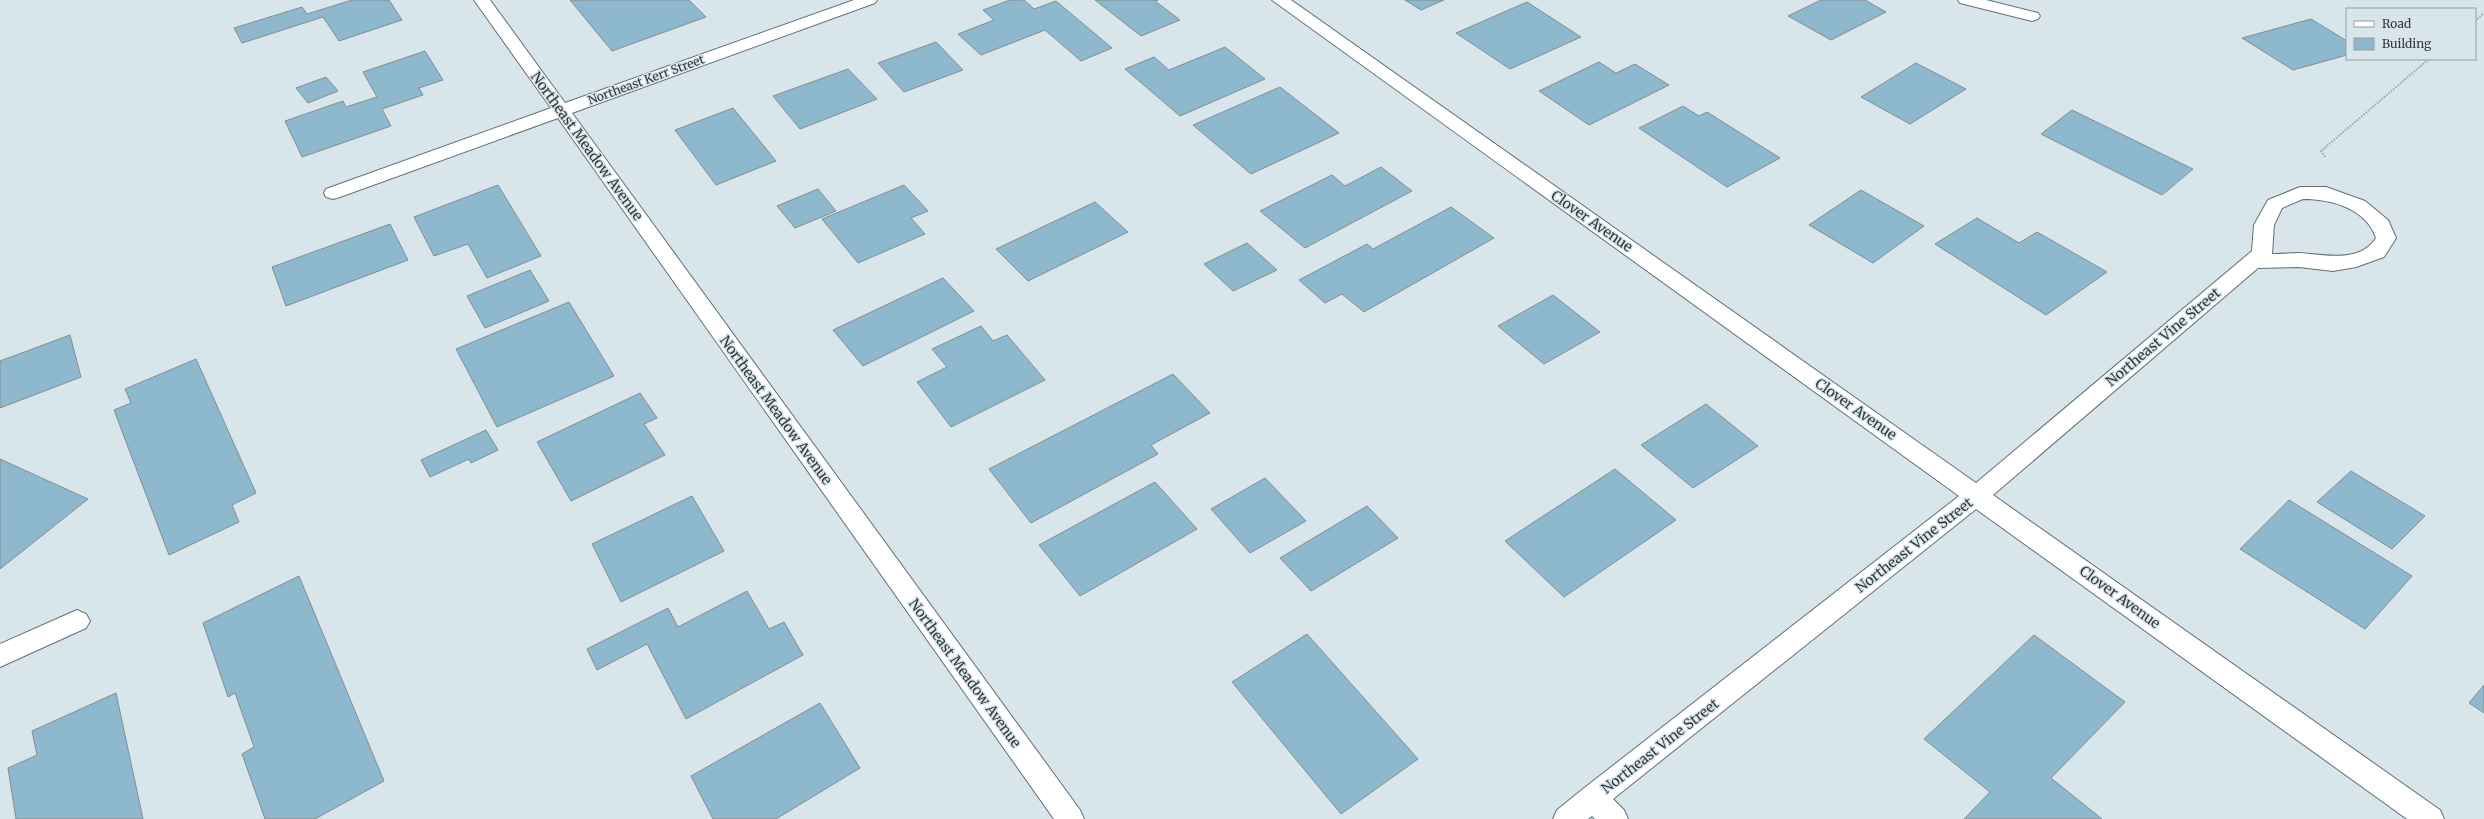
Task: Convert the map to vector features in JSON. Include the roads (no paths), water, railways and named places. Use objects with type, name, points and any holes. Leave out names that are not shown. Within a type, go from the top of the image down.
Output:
[{"type":"street","name":"Northeast Meadow Avenue","points":[[482,0],[1070,819]]},
{"type":"street","name":"Northeast Kerr Street","points":[[333,193],[869,0]]},
{"type":"street","name":"Clover Avenue","points":[[1280,0],[2430,819]]},
{"type":"street","points":[[1966,0],[2032,16]]},
{"type":"street","name":"Northeast Vine Street","points":[[1567,819],[1977,495],[2253,261],[2262,254],[2264,225],[2275,204],[2300,193],[2326,194],[2358,206],[2381,224],[2386,238],[2377,252],[2356,260],[2333,264],[2299,260],[2253,261]]},
{"type":"street","points":[[0,656],[77,621]]},
{"type":"street","points":[[1593,798],[1614,819]]}]
